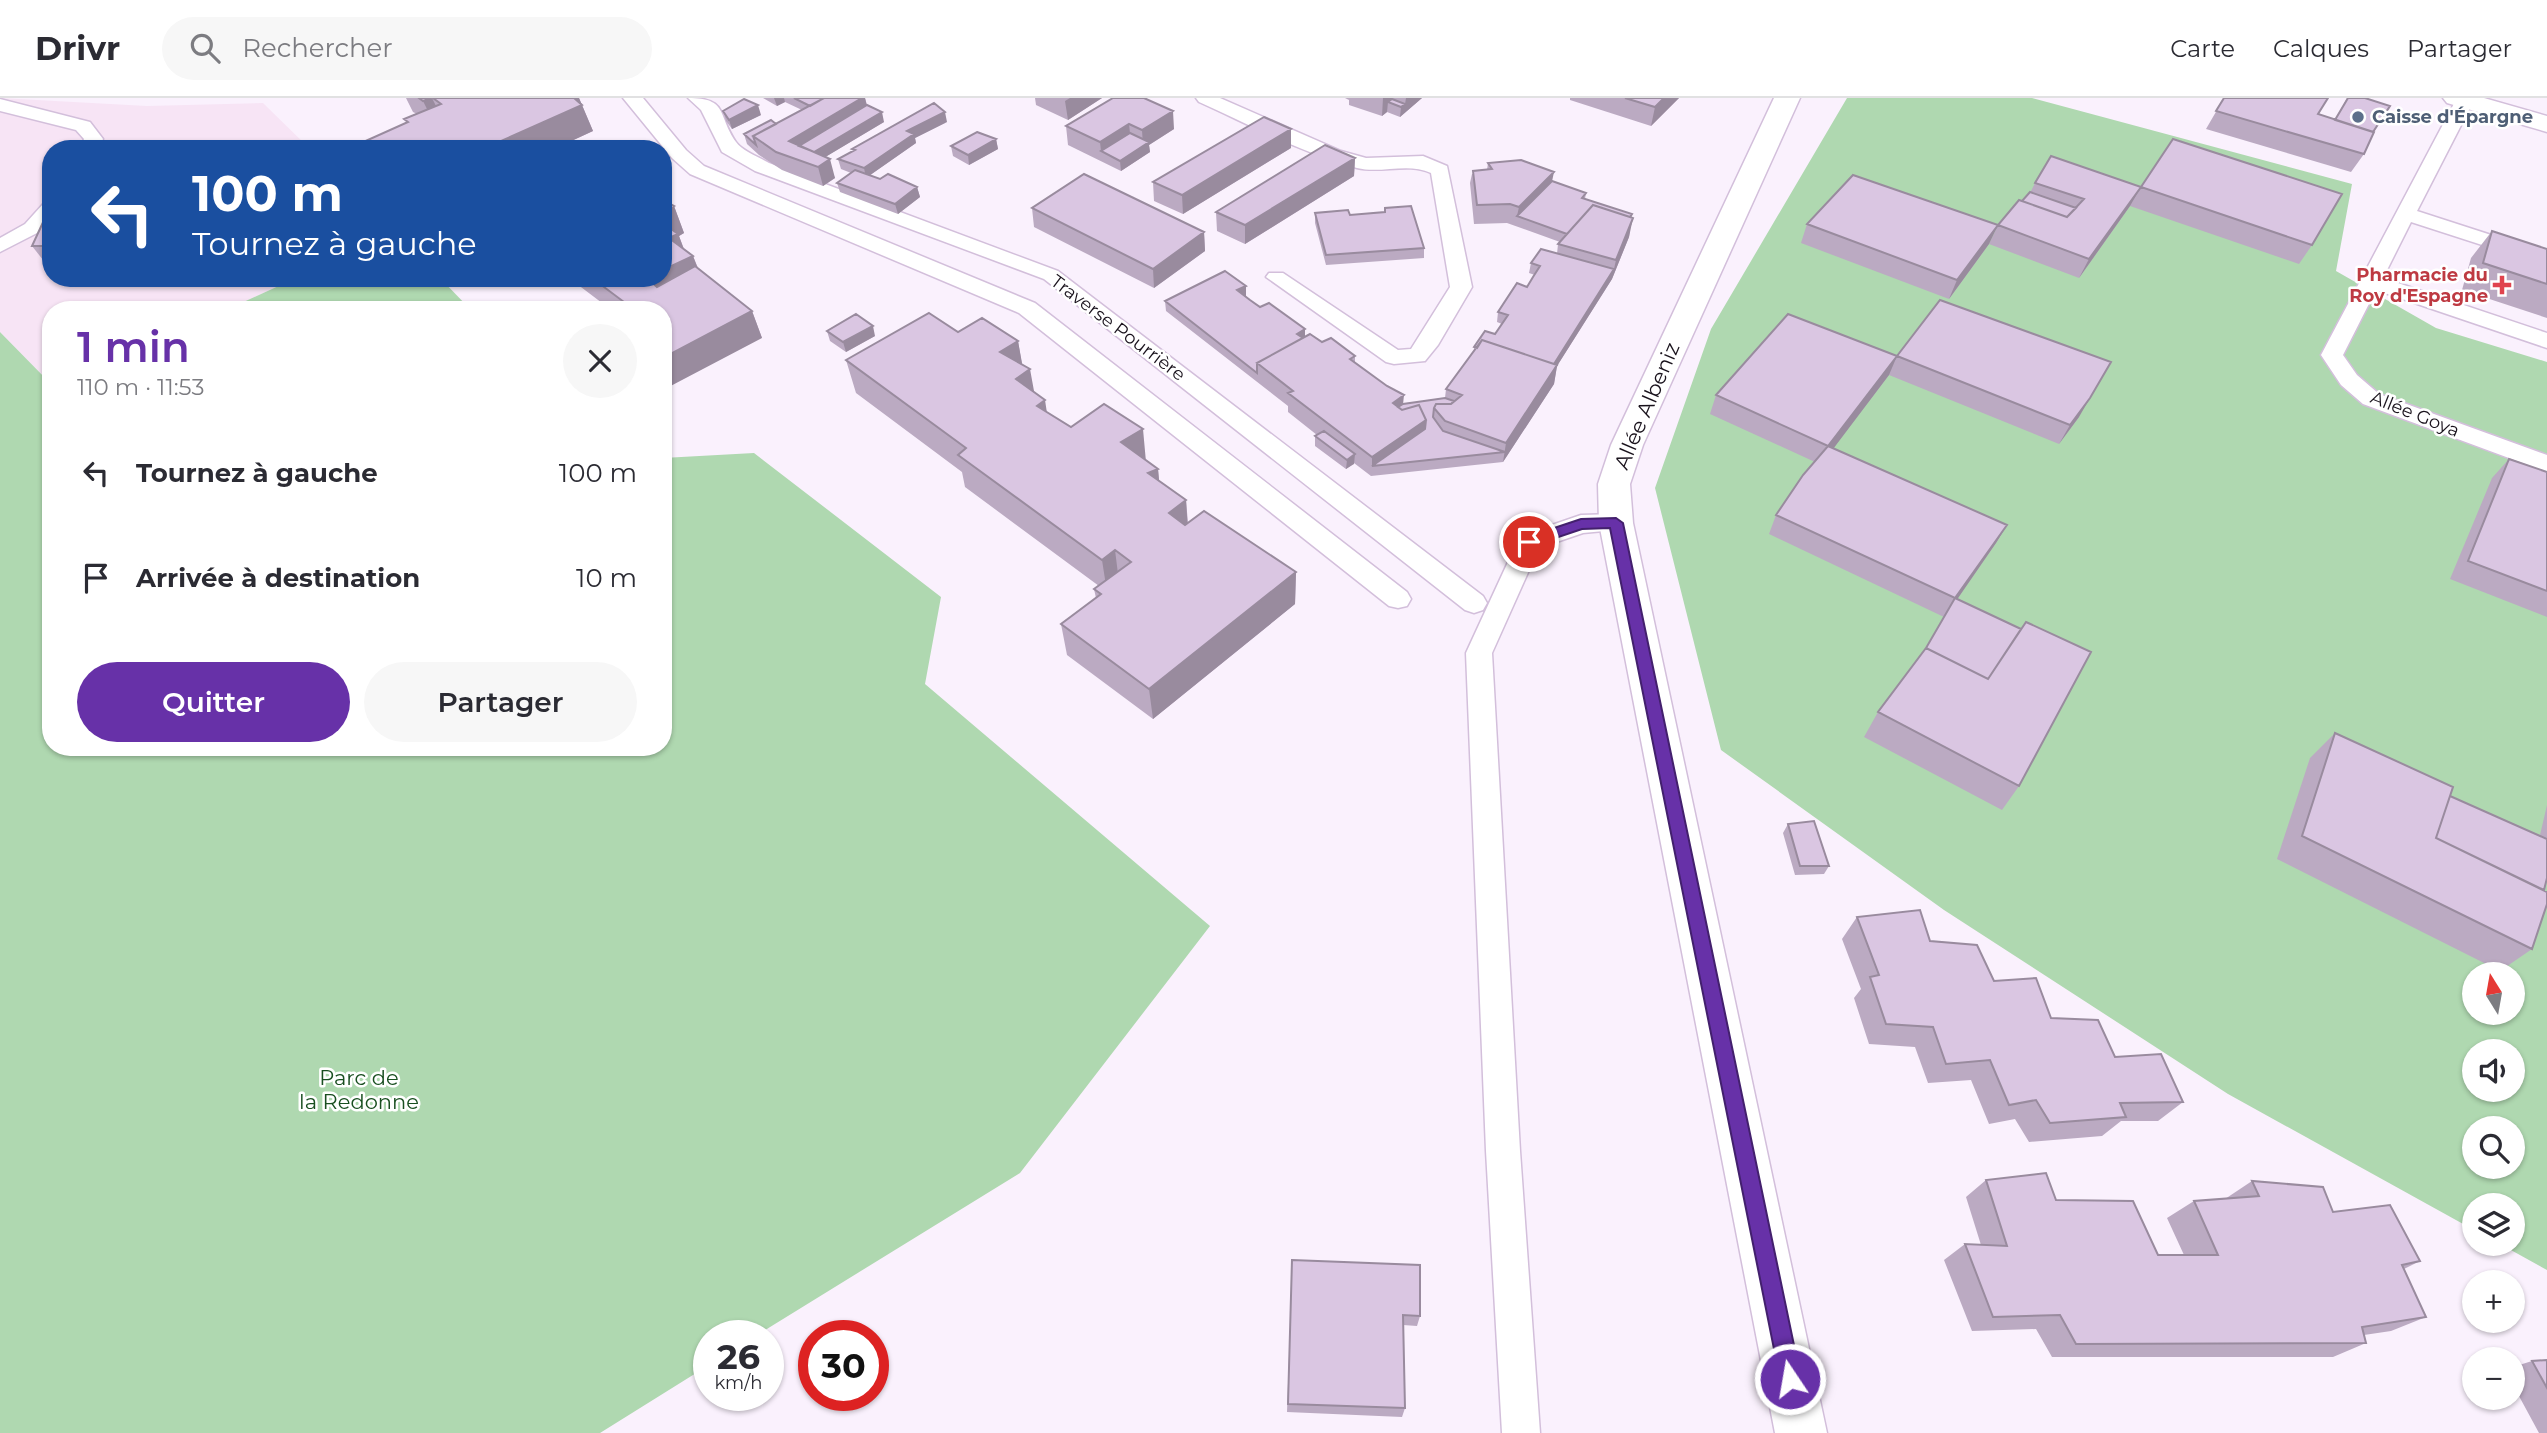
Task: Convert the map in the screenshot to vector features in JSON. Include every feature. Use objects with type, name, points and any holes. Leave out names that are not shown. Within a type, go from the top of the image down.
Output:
[{"type":"street","name":"Allée Albeniz","points":[[1787,98],[1621,458],[1614,484],[1616,523],[1801,1433]]},
{"type":"street","points":[[2460,99],[2547,124]]},
{"type":"lane","points":[[632,98],[644,108],[668,140]]},
{"type":"lane","name":"Traverse Pourrière","points":[[698,98],[709,107],[729,148],[762,167],[1051,275],[1474,603]]},
{"type":"lane","points":[[1205,98],[1334,155],[1365,164],[1423,162],[1440,170],[1461,287],[1427,345],[1417,356],[1394,357],[1276,277]]},
{"type":"lane","name":"Allée Goya","points":[[2460,99],[2406,214],[2332,355],[2349,380],[2371,399],[2547,464]]},
{"type":"lane","points":[[0,105],[83,127],[94,140]]},
{"type":"lane","points":[[672,145],[685,162],[697,170],[1027,307],[1398,599]]},
{"type":"lane","points":[[2406,214],[2547,260]]},
{"type":"lane","points":[[0,246],[32,228],[42,217]]},
{"type":"lane","points":[[2371,281],[2547,341]]},
{"type":"lane","points":[[1521,1433],[1504,1164],[1479,653],[1529,542],[1581,524],[1616,523]]},
{"type":"shaded area","points":[[0,98],[147,106],[263,103],[301,140],[42,140],[42,287],[276,287],[246,301],[42,301],[42,375],[0,332]]},
{"type":"green space","points":[[1847,98],[2032,98],[2352,184],[2336,271],[2436,328],[2547,362],[2547,1270],[2522,1256],[2525,1256],[2525,1193],[2462,1193],[2462,1223],[2228,1094],[1944,910],[1721,750],[1655,488],[1711,329]]},
{"type":"green space","points":[[276,287],[449,287],[462,301],[246,301]]},
{"type":"green space","name":"Parc de la Redonne","points":[[0,332],[42,375],[42,756],[672,756],[672,458],[754,453],[941,597],[925,684],[1210,926],[1020,1173],[781,1320],[693,1320],[693,1375],[600,1433],[0,1433]]},
{"type":"building","points":[[433,98],[574,98],[582,105],[503,140],[368,140],[408,122],[404,119],[441,104]]},
{"type":"building","points":[[794,98],[824,98],[810,106]]},
{"type":"building","points":[[824,98],[862,98],[789,141],[830,159],[818,167],[776,152],[753,136]]},
{"type":"building","points":[[1113,98],[1144,98],[1173,111],[1142,130],[1129,124],[1100,142],[1066,126]]},
{"type":"building","points":[[1625,98],[1664,98],[1655,107]]},
{"type":"building","points":[[2224,98],[2328,98],[2318,114],[2374,132],[2364,154],[2216,111]]},
{"type":"building","points":[[2348,98],[2365,98],[2390,106],[2373,132],[2335,120]]},
{"type":"building","points":[[744,99],[758,105],[729,120],[723,111]]},
{"type":"building","points":[[1392,99],[1405,104],[1401,107],[1388,102]]},
{"type":"building","points":[[934,103],[945,112],[907,131],[914,134],[864,168],[838,159],[855,150],[852,149]]},
{"type":"building","points":[[867,105],[882,112],[814,152],[799,146]]},
{"type":"building","points":[[1264,117],[1291,129],[1182,195],[1153,182]]},
{"type":"building","points":[[771,120],[776,124],[753,136],[756,145],[744,134]]},
{"type":"building","points":[[977,132],[996,139],[968,155],[951,146]]},
{"type":"building","points":[[1130,133],[1149,142],[1120,161],[1101,151]]},
{"type":"building","points":[[2173,139],[2342,194],[2312,245],[2141,187]]},
{"type":"building","points":[[1325,145],[1355,158],[1245,225],[1216,212]]},
{"type":"building","points":[[2051,156],[2141,187],[2089,259],[1998,225],[2019,200],[2067,217],[2084,199],[2035,183]]},
{"type":"building","points":[[1521,160],[1554,172],[1519,207],[1510,204],[1477,205],[1473,171],[1492,169],[1488,163]]},
{"type":"building","points":[[855,170],[880,179],[888,174],[917,187],[895,204],[837,183]]},
{"type":"building","points":[[1084,174],[1204,232],[1153,269],[1032,208]]},
{"type":"building","points":[[1853,175],[1998,225],[1957,280],[1807,224]]},
{"type":"building","points":[[1552,181],[1586,193],[1582,198],[1632,214],[1630,217],[1593,205],[1567,234],[1517,216]]},
{"type":"building","points":[[2030,192],[2076,208],[2067,217],[2022,201]]},
{"type":"building","points":[[1593,205],[1633,218],[1616,260],[1558,244]]},
{"type":"building","points":[[1411,206],[1424,248],[1326,255],[1315,213],[1348,210],[1350,215],[1385,212],[1385,208]]},
{"type":"building","points":[[42,224],[42,246],[32,246]]},
{"type":"building","points":[[2492,231],[2547,249],[2547,284],[2483,263]]},
{"type":"building","points":[[672,240],[693,256],[672,266]]},
{"type":"building","points":[[1541,249],[1614,269],[1554,364],[1482,340],[1477,348],[1474,347],[1485,331],[1495,334],[1508,315],[1498,312],[1517,283],[1527,287],[1540,266],[1531,263]]},
{"type":"building","points":[[695,266],[752,311],[672,353],[672,301],[623,301],[604,287],[672,287],[672,279]]},
{"type":"building","points":[[1225,271],[1246,286],[1237,290],[1250,300],[1260,307],[1269,303],[1305,329],[1297,334],[1303,338],[1257,363],[1257,373],[1165,301]]},
{"type":"building","points":[[1940,300],[2111,362],[2070,425],[1897,356]]},
{"type":"building","points":[[929,313],[958,332],[982,318],[1018,341],[1000,352],[1030,369],[1016,379],[1045,400],[1037,406],[1071,427],[1104,404],[1143,429],[1121,442],[1158,469],[1148,473],[1186,500],[1169,513],[1185,525],[1204,511],[1296,572],[1149,689],[1061,624],[1101,594],[1094,589],[1131,562],[1115,550],[1102,560],[958,455],[966,448],[846,360]]},
{"type":"building","points":[[856,314],[873,326],[843,342],[827,331]]},
{"type":"building","points":[[1788,314],[1897,356],[1828,446],[1716,395]]},
{"type":"building","points":[[1310,334],[1322,342],[1331,338],[1355,356],[1350,359],[1404,395],[1393,403],[1402,410],[1419,405],[1426,420],[1372,457],[1288,393],[1293,391],[1257,363]]},
{"type":"building","points":[[1482,340],[1557,365],[1506,443],[1445,421],[1434,408],[1436,404],[1451,404],[1462,395],[1446,389]]},
{"type":"building","points":[[1445,398],[1454,401],[1451,404],[1436,404],[1433,417],[1443,431],[1505,452],[1372,466],[1425,429],[1426,420],[1419,405],[1402,410],[1398,407]]},
{"type":"building","points":[[1324,431],[1355,454],[1347,460],[1315,436]]},
{"type":"building","points":[[1828,446],[2007,525],[1955,598],[1776,515],[1803,475]]},
{"type":"building","points":[[2509,459],[2547,472],[2547,591],[2468,561]]},
{"type":"building","points":[[1955,598],[2021,629],[1988,679],[1926,648]]},
{"type":"building","points":[[2026,622],[2091,652],[2019,786],[1878,712],[1926,648],[1988,679]]},
{"type":"building","points":[[2335,733],[2453,787],[2436,838],[2547,892],[2547,904],[2532,949],[2302,836]]},
{"type":"building","points":[[2450,796],[2547,839],[2547,878],[2544,890],[2436,838]]},
{"type":"building","points":[[1814,821],[1829,866],[1800,866],[1788,824]]},
{"type":"building","points":[[1920,910],[1930,941],[1977,945],[1994,981],[2036,978],[2051,1018],[2098,1020],[2115,1057],[2161,1054],[2183,1102],[2120,1103],[2126,1117],[2050,1123],[2036,1100],[2009,1105],[1990,1060],[1946,1064],[1933,1027],[1886,1024],[1870,977],[1879,975],[1857,917]]},
{"type":"building","points":[[2046,1173],[2056,1200],[2133,1201],[2158,1255],[2218,1255],[2194,1201],[2259,1196],[2252,1181],[2323,1187],[2333,1212],[2390,1205],[2420,1261],[2402,1265],[2426,1317],[2362,1327],[2366,1343],[2076,1344],[2060,1315],[1993,1317],[1965,1244],[2007,1246],[1986,1180]]},
{"type":"building","points":[[1292,1260],[1420,1265],[1420,1316],[1403,1315],[1405,1408],[1288,1404]]},
{"type":"building","points":[[2547,1360],[2547,1388],[2532,1361]]},
{"type":"place","name":"Caisse d'Épargne","points":[[2358,117]]},
{"type":"place","name":"Pharmacie du Roy d'Espagne","points":[[2502,285]]},
{"type":"route","points":[[1529,542],[1581,524],[1616,523],[1790,1379]]}]
